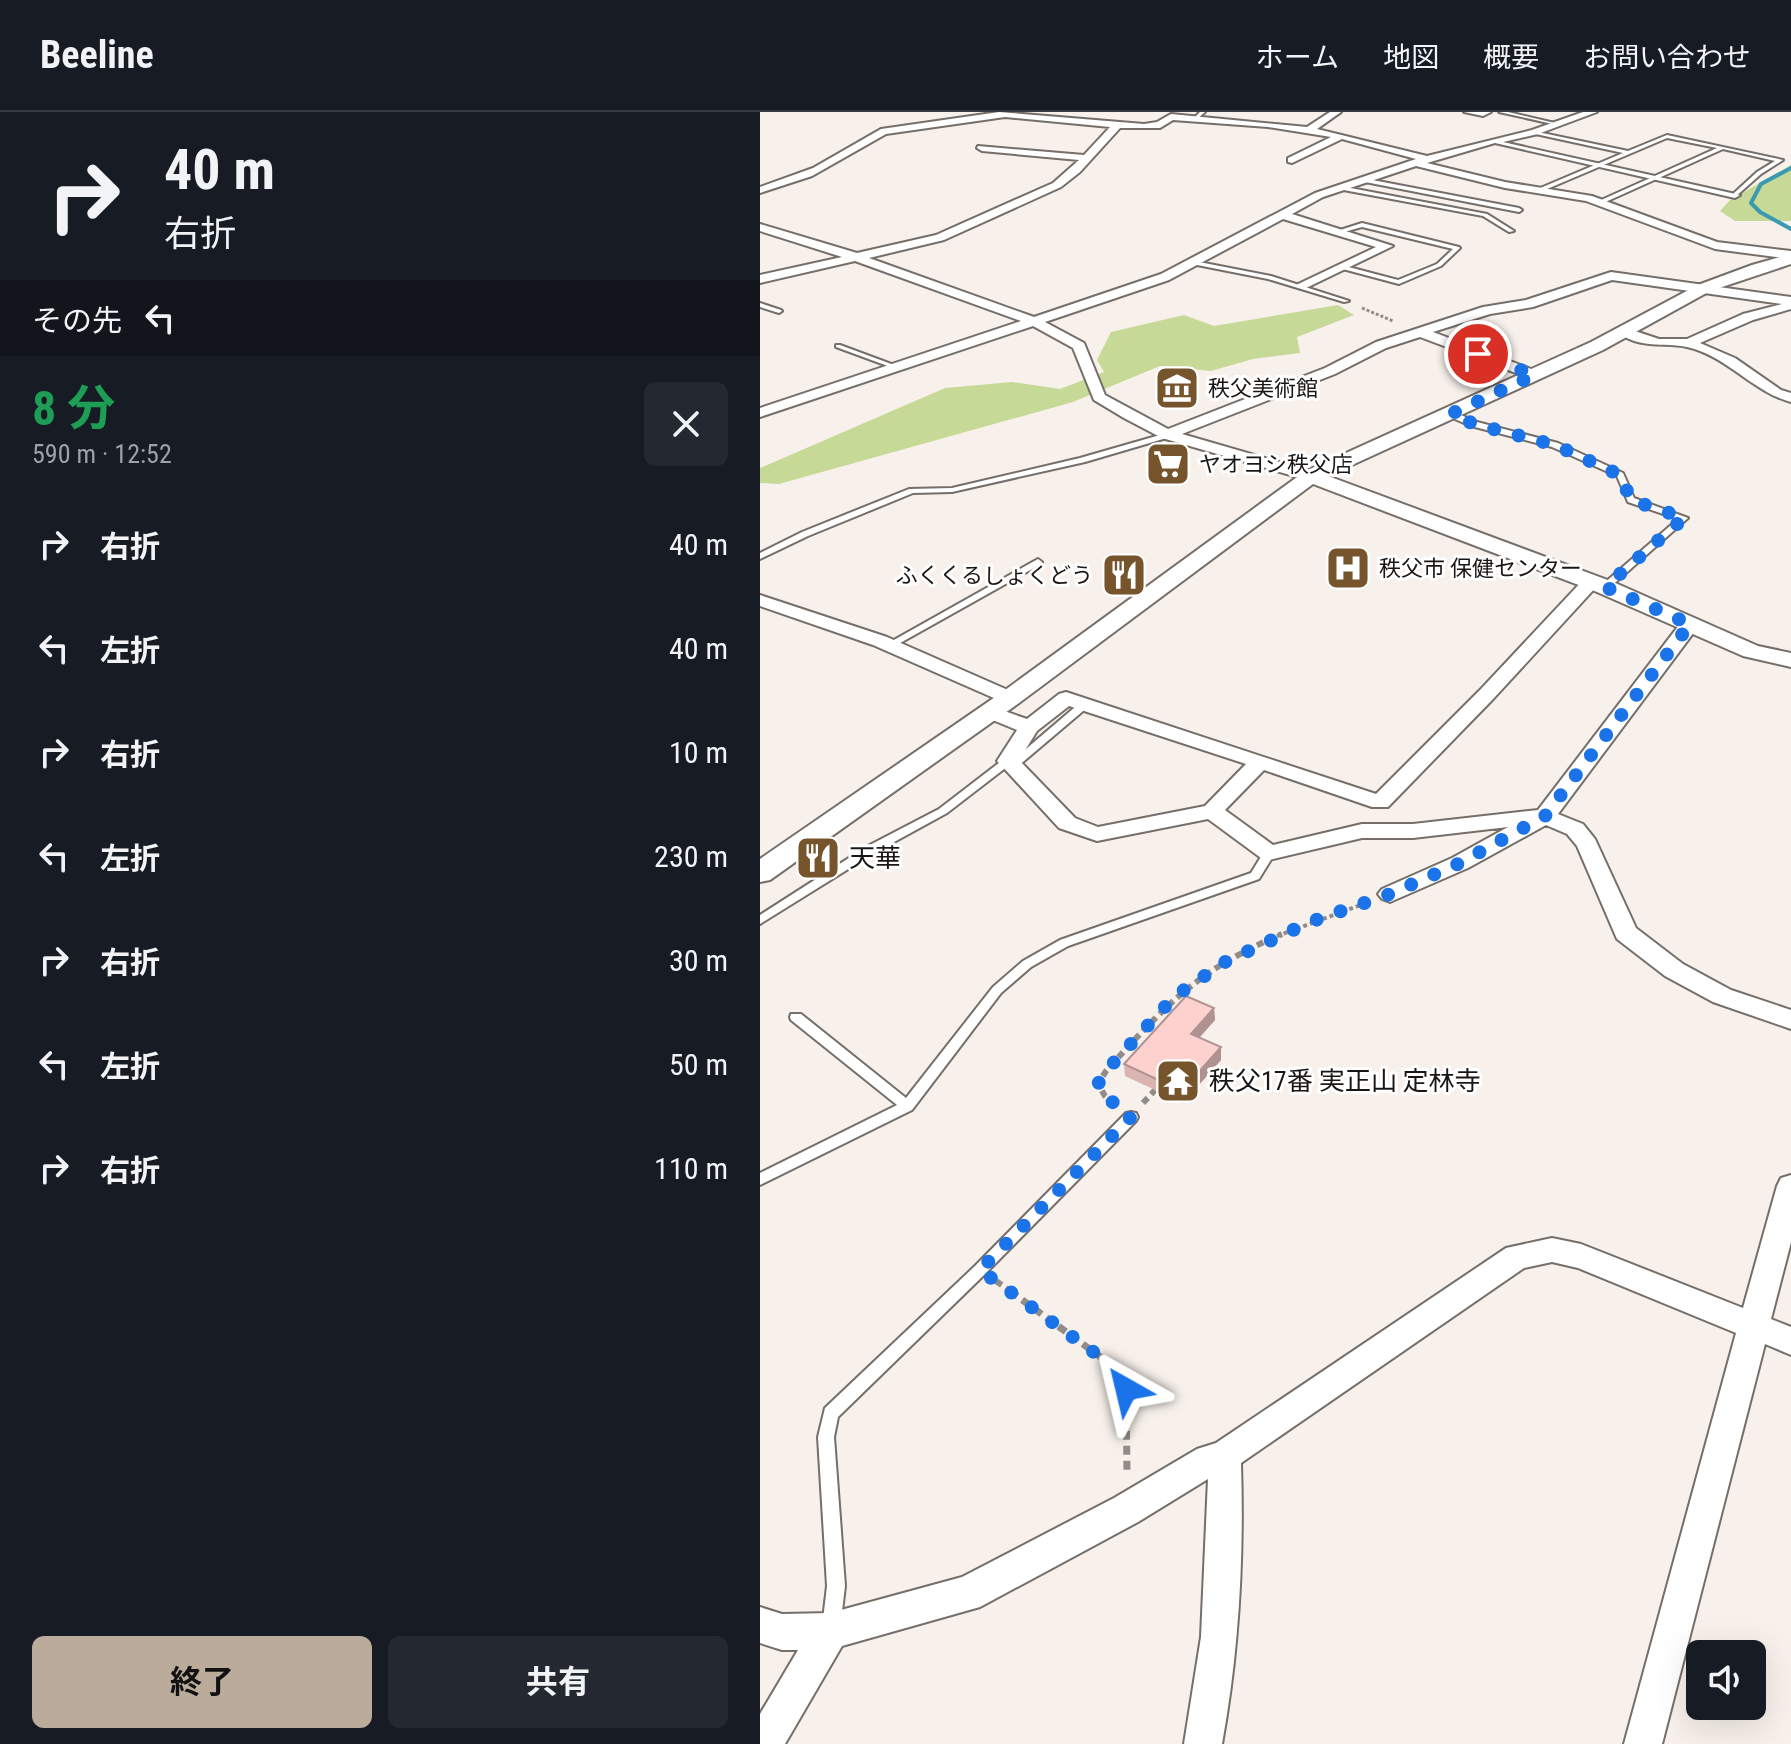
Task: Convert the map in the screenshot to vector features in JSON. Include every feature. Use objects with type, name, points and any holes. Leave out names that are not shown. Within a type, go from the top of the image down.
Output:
[{"type":"street","points":[[1307,131],[1336,112]]},
{"type":"street","points":[[760,413],[1165,277],[1283,215],[1362,180],[1420,161],[1533,132],[1592,112]]},
{"type":"street","points":[[760,190],[794,181],[866,137],[884,131],[1005,114],[1152,126],[1168,122],[1171,117],[1199,115],[1377,142],[1420,161],[1601,202],[1665,229],[1715,245],[1791,257]]},
{"type":"street","points":[[760,279],[940,238],[1057,185],[1117,125]]},
{"type":"street","points":[[1292,160],[1341,136]]},
{"type":"street","points":[[1489,142],[1735,195]]},
{"type":"street","points":[[982,148],[1086,158]]},
{"type":"street","points":[[1283,215],[1387,246],[1300,286]]},
{"type":"street","points":[[760,227],[856,257],[1034,321],[1079,346],[1099,397],[1167,435],[1311,476],[1598,584],[1751,651],[1791,660]]},
{"type":"street","points":[[760,873],[1010,698],[1311,476],[1534,375],[1704,288],[1791,257]]},
{"type":"street","points":[[1167,435],[1330,371],[1381,345],[1488,310],[1528,304],[1611,276],[1791,303]]},
{"type":"street","points":[[1689,343],[1748,317],[1791,303]]},
{"type":"street","points":[[1623,331],[1658,343],[1689,343],[1730,361],[1776,393],[1791,398]]},
{"type":"street","points":[[1422,333],[1534,375]]},
{"type":"street","points":[[1258,764],[1212,811],[1097,834],[1067,823],[1011,763],[1029,727],[1066,698],[1380,802],[1598,584]]},
{"type":"street","points":[[760,600],[890,645],[1010,698]]},
{"type":"street","points":[[1390,894],[1460,863],[1545,816],[1690,624]]},
{"type":"street","points":[[990,712],[1029,727]]},
{"type":"street","points":[[1212,811],[1269,853],[1362,831],[1413,831],[1545,816],[1575,829],[1587,844],[1626,933],[1674,970],[1722,996],[1789,1014]]},
{"type":"street","points":[[1643,1744],[1791,1186]]},
{"type":"street","points":[[760,1625],[782,1632],[830,1631],[967,1594],[1126,1510],[1209,1460],[1224,1456],[1517,1257],[1552,1250],[1581,1256],[1791,1341]]},
{"type":"street","points":[[1203,1744],[1215,1685],[1226,1516],[1224,1456]]},
{"type":"street","points":[[764,1744],[830,1631]]},
{"type":"lane","points":[[1466,112],[1483,115],[1489,112]]},
{"type":"lane","points":[[1501,112],[1557,124]]},
{"type":"lane","points":[[1533,132],[1630,153]]},
{"type":"lane","points":[[1540,190],[1667,136],[1780,160],[1759,173],[1735,195]]},
{"type":"lane","points":[[1601,202],[1722,148]]},
{"type":"lane","points":[[1362,180],[1519,210]]},
{"type":"lane","points":[[1340,188],[1485,215],[1511,231]]},
{"type":"lane","points":[[1337,232],[1362,225],[1457,248],[1439,265],[1399,282],[1341,267]]},
{"type":"lane","points":[[1194,263],[1300,286],[1346,301]]},
{"type":"lane","points":[[760,305],[779,311]]},
{"type":"lane","points":[[838,346],[898,368]]},
{"type":"lane","points":[[1451,414],[1474,424],[1555,445],[1620,475],[1631,500],[1684,518],[1598,584]]},
{"type":"lane","points":[[760,556],[805,534],[912,491],[952,490],[1082,460],[1167,435]]},
{"type":"lane","points":[[890,645],[1038,562]]},
{"type":"lane","points":[[760,920],[870,850],[943,811],[1011,763],[1085,704]]},
{"type":"lane","points":[[760,1179],[907,1106],[997,990],[1027,964],[1064,943],[1255,876],[1269,853]]},
{"type":"lane","points":[[796,1017],[907,1106]]},
{"type":"lane","points":[[830,1631],[836,1586],[826,1437],[831,1413],[980,1270],[1136,1111]]},
{"type":"path","points":[[1346,301],[1422,333]]},
{"type":"path","points":[[1155,1090],[1136,1111],[1105,1096],[1098,1084],[1106,1071],[1174,997],[1225,962],[1310,922],[1390,894]]},
{"type":"path","points":[[980,1270],[1106,1361],[1126,1389],[1126,1510]]},
{"type":"green space","points":[[1791,165],[1791,221],[1735,221],[1720,211],[1730,200]]},
{"type":"green space","points":[[1338,305],[1354,315],[1297,337],[1300,353],[1253,359],[1211,371],[1160,366],[1073,402],[779,484],[760,483],[760,468],[945,388],[1012,382],[1060,389],[1104,372],[1097,360],[1111,332],[1184,315],[1214,326]]},
{"type":"building","points":[[1186,996],[1214,1008],[1191,1034],[1221,1047],[1182,1091],[1124,1064]]},
{"type":"waterway","points":[[1791,168],[1761,184],[1751,203],[1760,212],[1791,229]]},
{"type":"place","name":"秩父美術館","points":[[1177,388]]},
{"type":"place","name":"ヤオヨシ秩父店","points":[[1168,464]]},
{"type":"place","name":"秩父市 保健センター","points":[[1348,568]]},
{"type":"place","name":"ふくくるしょくどう","points":[[1124,575]]},
{"type":"place","name":"天華","points":[[818,858]]},
{"type":"place","name":"秩父17番 実正山 定林寺","points":[[1178,1081]]},
{"type":"route","points":[[1126,1389],[1106,1361],[980,1270],[1131,1117],[1105,1096],[1098,1084],[1106,1071],[1174,997],[1225,962],[1310,922],[1390,894],[1460,863],[1545,816],[1690,624],[1605,587],[1684,518],[1631,500],[1620,475],[1555,445],[1474,424],[1451,414],[1534,375],[1478,354]]}]
